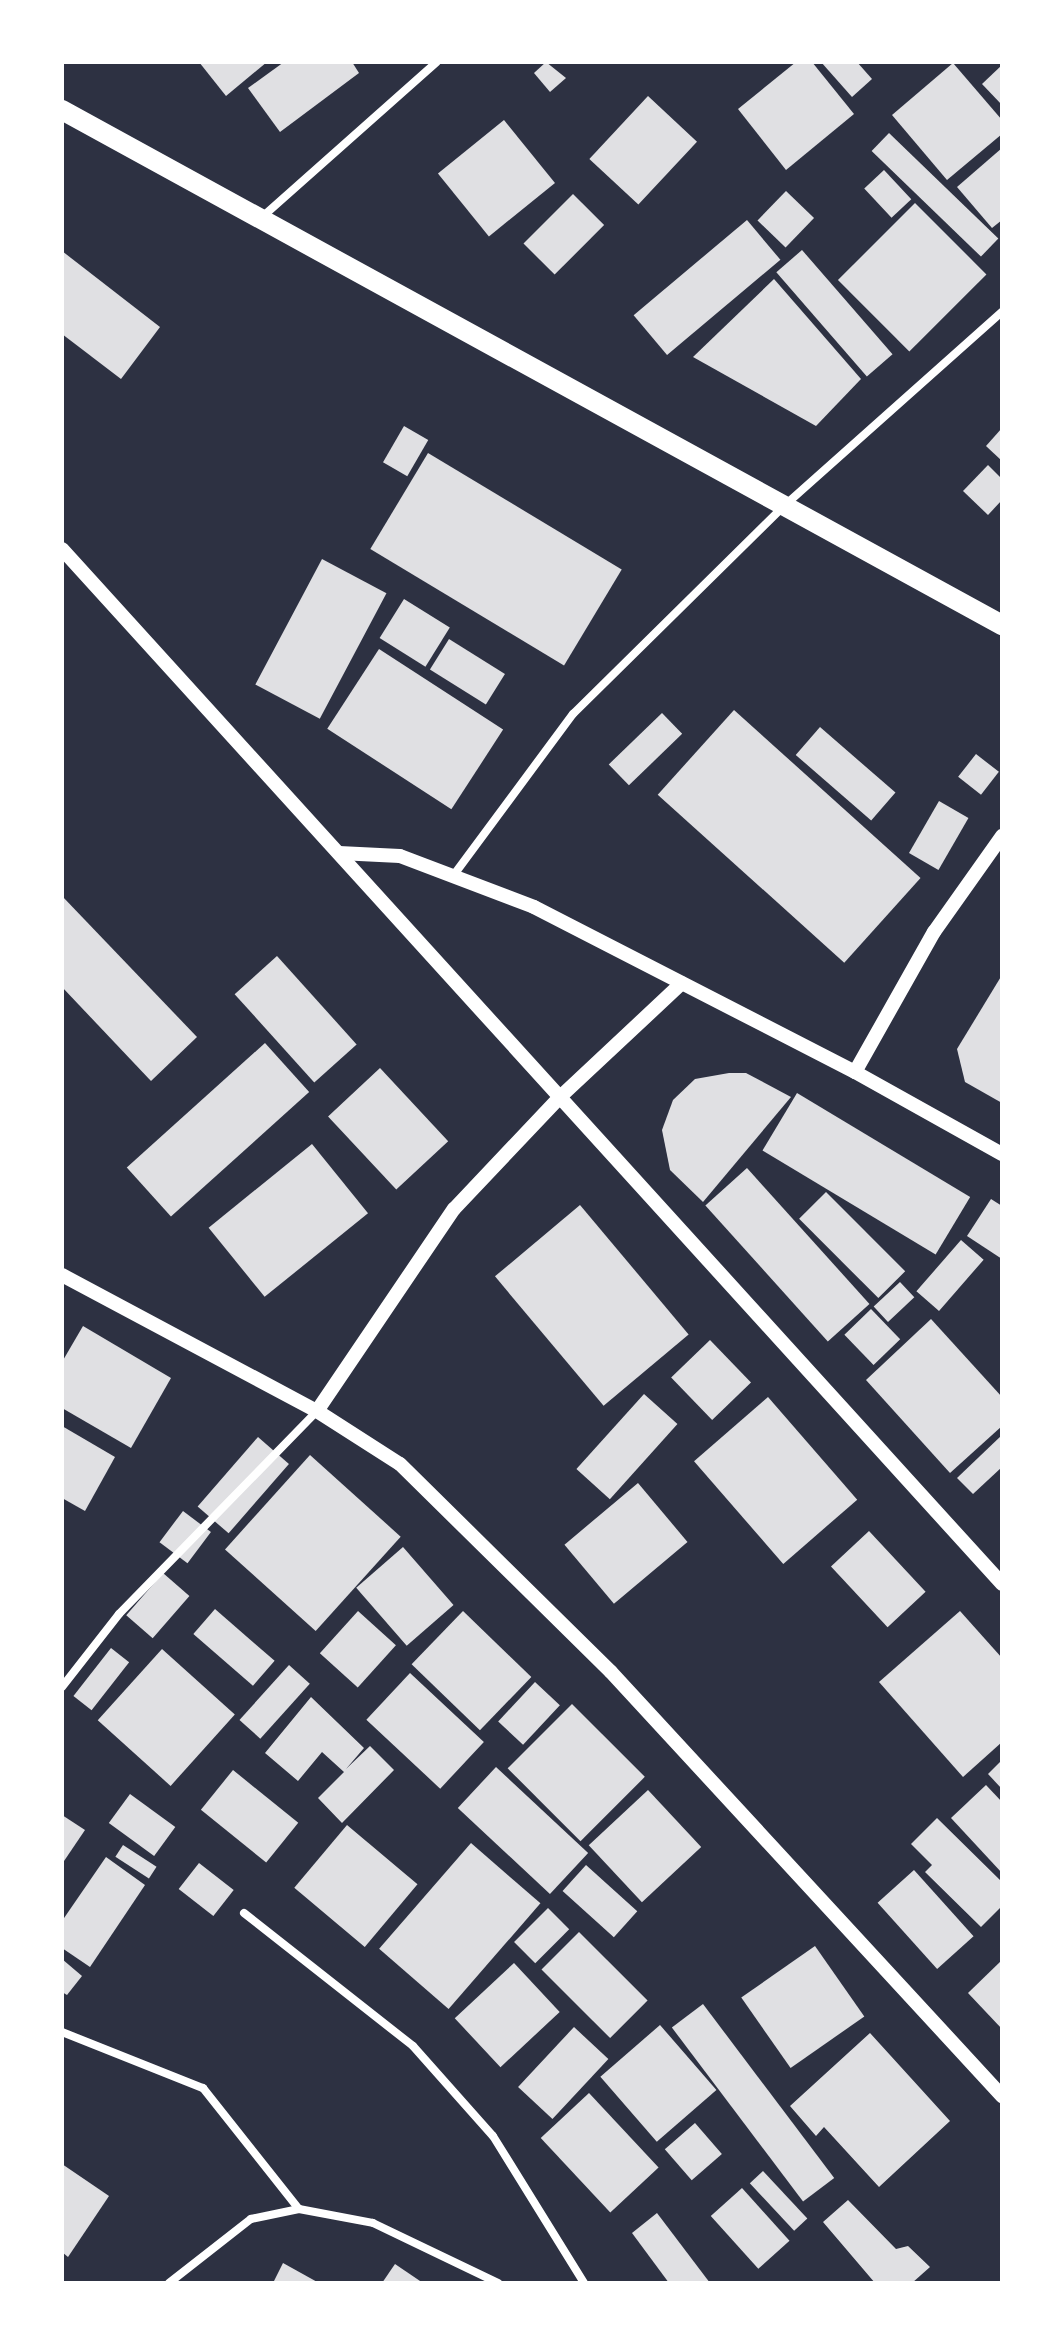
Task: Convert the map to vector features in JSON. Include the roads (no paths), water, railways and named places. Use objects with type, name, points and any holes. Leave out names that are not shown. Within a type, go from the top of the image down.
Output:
[{"type":"main road","points":[[62,110],[1002,625]]},
{"type":"street","points":[[261,219],[437,62]]},
{"type":"street","points":[[453,876],[573,714],[784,506],[1002,312]]},
{"type":"street","points":[[62,549],[1002,1584]]},
{"type":"street","points":[[855,1072],[934,932],[1002,836]]},
{"type":"street","points":[[339,853],[400,856],[534,907],[855,1072],[1002,1154]]},
{"type":"street","points":[[62,1687],[119,1614],[317,1411],[454,1209],[559,1098],[682,983]]},
{"type":"street","points":[[62,1275],[317,1411],[400,1464],[611,1672],[1002,2096]]},
{"type":"street","points":[[244,1913],[413,2046],[493,2136],[584,2283]]},
{"type":"street","points":[[62,2032],[203,2088],[299,2209]]},
{"type":"street","points":[[169,2283],[251,2219],[299,2209],[373,2223],[498,2283]]}]
